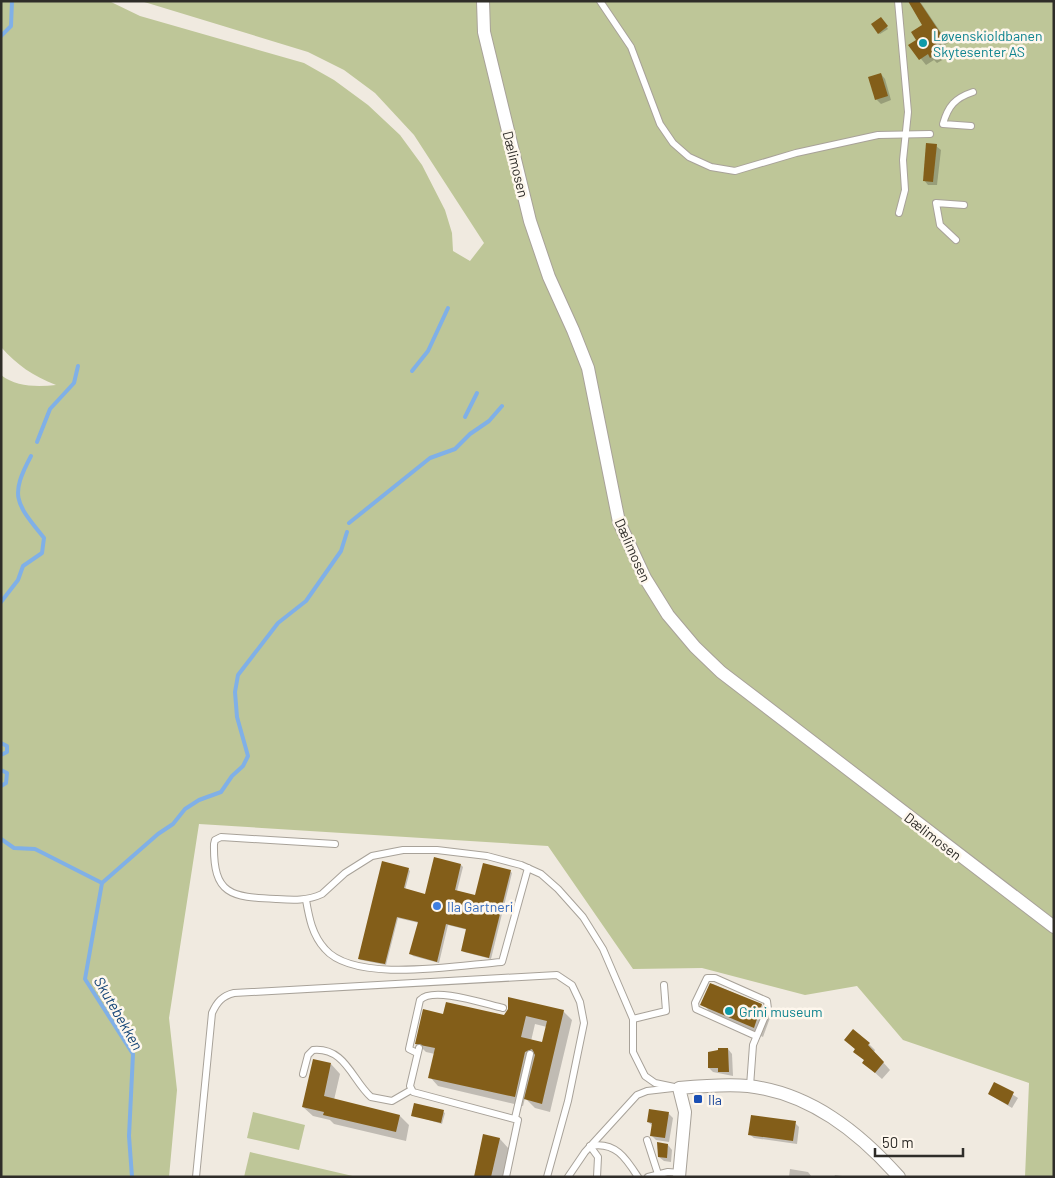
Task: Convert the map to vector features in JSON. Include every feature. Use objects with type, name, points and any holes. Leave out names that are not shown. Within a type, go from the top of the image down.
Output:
[{"type":"street","name":"Dælimosen","points":[[483,1],[484,32],[530,221],[549,277],[588,368],[619,522],[644,578],[668,615],[695,647],[721,672],[1054,927]]},
{"type":"street","points":[[679,1175],[685,1112],[679,1088],[750,1086],[787,1096],[835,1118],[866,1143],[899,1177]]},
{"type":"lane","points":[[600,1],[630,47],[660,124],[673,143],[689,157],[711,167],[735,171],[796,153],[878,135],[930,134]]},
{"type":"lane","points":[[898,1],[907,97],[903,160],[906,190],[900,213]]},
{"type":"lane","points":[[971,126],[943,124],[951,104],[960,97],[973,92]]},
{"type":"lane","points":[[956,240],[940,224],[936,203],[964,205]]},
{"type":"lane","points":[[335,844],[224,837],[215,840],[214,867],[217,876],[229,890],[246,898],[306,900],[322,894],[362,861],[382,852],[403,850],[463,852],[488,856],[528,868],[541,874],[558,889],[594,932],[633,1019],[633,1052],[645,1076],[655,1083],[679,1088]]},
{"type":"lane","points":[[306,900],[310,924],[317,939],[336,958],[353,965],[386,970],[502,962],[528,868]]},
{"type":"lane","points":[[196,1177],[212,1013],[217,1002],[223,997],[234,993],[557,975],[572,985],[580,1002],[584,1023],[568,1101],[547,1177]]},
{"type":"lane","points":[[750,1086],[756,1036],[768,1009],[767,1001],[715,978],[707,978],[695,1003],[696,1009],[756,1036]]},
{"type":"lane","points":[[633,1019],[666,1011],[664,985]]},
{"type":"lane","points":[[303,1074],[308,1055],[313,1050],[318,1049],[331,1052],[345,1062],[371,1097],[392,1101],[411,1090],[418,1051],[408,1049],[421,998],[446,995],[503,1008]]},
{"type":"lane","points":[[506,1177],[518,1122],[515,1118],[530,1054]]},
{"type":"lane","points":[[568,1177],[590,1146],[641,1093],[679,1088]]},
{"type":"lane","points":[[411,1090],[415,1094],[515,1118]]},
{"type":"lane","points":[[647,1140],[658,1174]]},
{"type":"lane","points":[[590,1146],[604,1144],[616,1149],[638,1177]]},
{"type":"lane","points":[[590,1146],[598,1157],[597,1177]]},
{"type":"lane","points":[[648,1177],[668,1172],[679,1175]]},
{"type":"green space","points":[[1,1],[109,1],[140,16],[304,63],[334,80],[368,105],[400,135],[422,165],[445,210],[452,233],[453,251],[470,261],[484,243],[414,135],[375,93],[344,70],[308,52],[141,1],[1054,1],[1054,1177],[1025,1177],[1029,1083],[903,1040],[857,986],[805,995],[702,968],[633,969],[548,846],[199,824],[169,1018],[177,1090],[169,1177],[1,1177],[1,375],[20,384],[56,385],[26,369],[1,347]]},
{"type":"green space","points":[[253,1112],[305,1125],[299,1150],[247,1138]]},
{"type":"green space","points":[[250,1152],[357,1177],[244,1177]]},
{"type":"building","points":[[908,1],[919,1],[943,37],[935,42],[941,51],[930,58],[928,54],[919,60],[908,45],[916,40],[911,32],[922,25]]},
{"type":"building","points":[[881,17],[888,26],[878,34],[871,24]]},
{"type":"building","points":[[881,73],[888,96],[875,100],[868,77]]},
{"type":"building","points":[[926,143],[937,144],[933,182],[923,181]]},
{"type":"building","name":"Ila Gartneri","points":[[434,857],[461,864],[455,890],[475,895],[483,863],[511,870],[489,958],[461,951],[466,929],[446,924],[437,962],[409,954],[418,922],[397,917],[385,964],[358,959],[382,861],[409,868],[404,888],[425,894]]},
{"type":"building","points":[[710,983],[762,1004],[754,1028],[700,1005]]},
{"type":"building","points":[[508,997],[564,1010],[542,1104],[524,1099],[535,1055],[532,1049],[525,1052],[515,1097],[428,1078],[435,1048],[415,1044],[423,1009],[443,1014],[446,1002],[504,1015],[508,1009]],"holes":[[[526,1016],[547,1021],[542,1042],[521,1037]]]},
{"type":"building","points":[[853,1029],[870,1043],[868,1045],[884,1062],[875,1073],[862,1063],[864,1060],[853,1052],[855,1049],[844,1040]]},
{"type":"building","points":[[718,1048],[728,1048],[729,1072],[718,1072],[718,1068],[708,1068],[708,1052],[718,1050]]},
{"type":"building","points":[[313,1059],[331,1063],[324,1096],[400,1115],[396,1132],[323,1115],[324,1112],[302,1107]]},
{"type":"building","points":[[994,1082],[1014,1092],[1008,1105],[988,1094]]},
{"type":"building","points":[[414,1103],[444,1110],[441,1123],[411,1116]]},
{"type":"building","points":[[649,1109],[669,1112],[665,1138],[650,1136],[652,1123],[647,1122]]},
{"type":"building","points":[[751,1115],[796,1121],[793,1141],[748,1135]]},
{"type":"building","points":[[483,1134],[500,1138],[491,1177],[474,1177]]},
{"type":"building","points":[[657,1142],[668,1144],[667,1158],[658,1157]]},
{"type":"waterway","points":[[1,36],[11,26],[12,1]]},
{"type":"waterway","points":[[412,371],[428,351],[448,308]]},
{"type":"waterway","points":[[37,442],[50,409],[74,383],[78,366]]},
{"type":"waterway","points":[[465,417],[477,393]]},
{"type":"waterway","points":[[349,523],[430,458],[455,449],[470,434],[489,421],[502,406]]},
{"type":"waterway","points":[[1,602],[18,580],[23,566],[42,553],[44,538],[22,507],[18,491],[24,470],[31,456]]},
{"type":"waterway","points":[[102,883],[158,834],[173,824],[185,809],[199,800],[221,792],[232,776],[243,766],[248,756],[237,717],[235,692],[238,675],[278,623],[306,601],[341,551],[347,532]]},
{"type":"waterway","points":[[1,743],[7,746],[7,752],[1,755]]},
{"type":"waterway","points":[[1,770],[7,773],[6,783],[1,786]]},
{"type":"waterway","name":"Skutebekken","points":[[1,839],[14,848],[35,849],[102,883],[85,979],[133,1054],[129,1136],[132,1177]]},
{"type":"place","name":"Løvenskioldbanen Skytesenter AS","points":[[923,43]]},
{"type":"place","name":"Ila Gartneri","points":[[437,906]]},
{"type":"place","name":"Grini museum","points":[[729,1011]]},
{"type":"place","name":"Ila","points":[[698,1099]]}]
